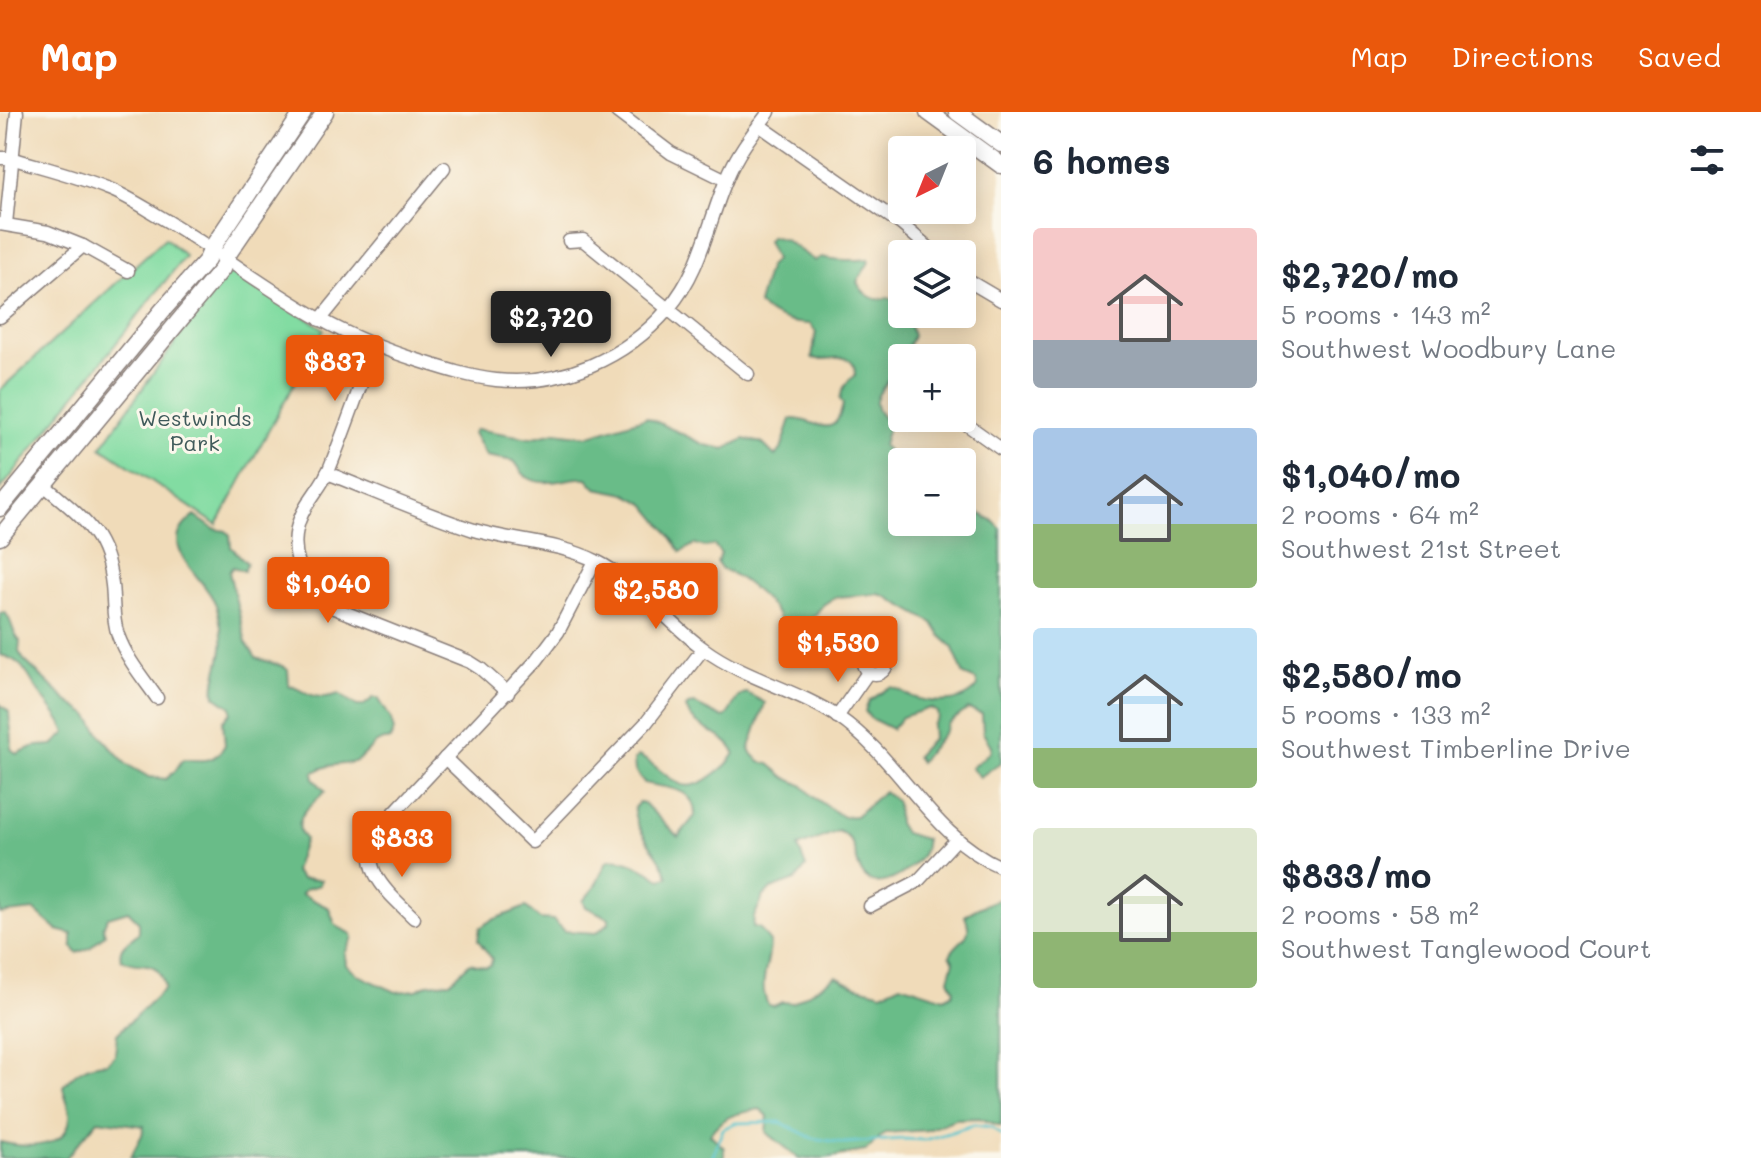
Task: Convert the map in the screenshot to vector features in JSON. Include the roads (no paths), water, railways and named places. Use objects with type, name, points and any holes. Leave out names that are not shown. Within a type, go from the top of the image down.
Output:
[{"type":"main road","points":[[0,537],[216,276],[219,253],[303,112]]},
{"type":"main road","points":[[0,508],[162,311],[207,260],[219,253],[325,112]]},
{"type":"main road","points":[[928,112],[1001,165]]},
{"type":"main road","points":[[957,112],[1001,144]]},
{"type":"street","points":[[17,112],[6,158],[3,224],[48,232],[83,246],[128,271]]},
{"type":"street","points":[[617,112],[671,153],[726,180]]},
{"type":"street","points":[[6,158],[110,189],[219,253],[320,320],[375,346],[475,377],[508,381],[578,371],[618,352],[669,309],[700,257],[726,180],[742,146],[769,112]]},
{"type":"street","points":[[759,125],[920,240]]},
{"type":"street","points":[[320,320],[444,168]]},
{"type":"street","points":[[569,241],[583,240],[748,374]]},
{"type":"street","points":[[0,317],[83,246]]},
{"type":"street","points":[[976,285],[1001,300]]},
{"type":"street","points":[[375,346],[327,473],[300,517],[295,543],[299,567],[311,589],[329,606],[470,662],[508,693]]},
{"type":"street","points":[[976,431],[1001,449]]},
{"type":"street","points":[[327,473],[474,530],[551,545],[595,561],[627,580],[703,649],[735,668],[788,690],[837,717],[885,758],[929,813],[956,840],[1001,867]]},
{"type":"street","points":[[44,485],[83,517],[97,535],[112,583],[118,637],[127,656],[157,698]]},
{"type":"street","points":[[414,918],[376,876],[369,852],[371,843],[384,822],[508,693],[552,640],[595,561]]},
{"type":"street","points":[[445,758],[532,842],[646,723],[703,649]]},
{"type":"street","points":[[837,717],[869,671]]},
{"type":"street","points":[[870,906],[918,881],[956,840]]},
{"type":"waterway","points":[[712,1158],[723,1129],[735,1123],[780,1122],[812,1138],[844,1143],[925,1140],[974,1125],[992,1127],[1001,1135]]},
{"type":"park label","name":"Westwinds Park","points":[[195,430]]}]
